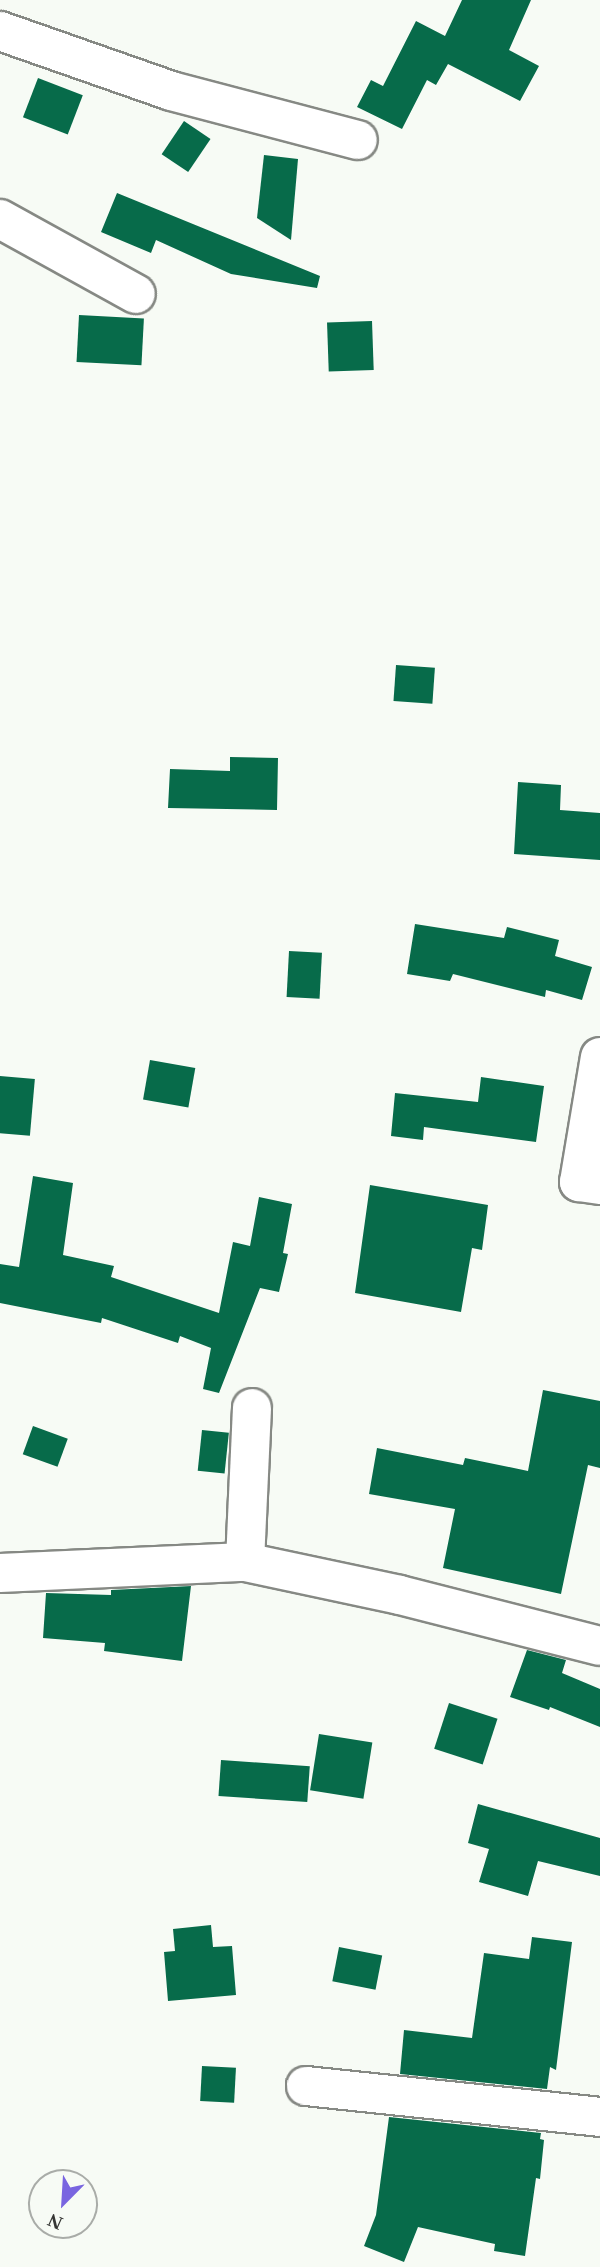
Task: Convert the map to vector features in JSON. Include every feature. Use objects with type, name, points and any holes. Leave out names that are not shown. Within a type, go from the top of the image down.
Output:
[{"type":"street","points":[[0,31],[171,91],[358,140]]},
{"type":"street","points":[[0,219],[136,294]]},
{"type":"street","points":[[600,1057],[579,1182],[600,1185]]},
{"type":"street","points":[[245,1562],[251,1408]]},
{"type":"street","points":[[0,1573],[245,1562],[400,1595],[600,1646]]},
{"type":"street","points":[[306,2086],[600,2117]]},
{"type":"building","points":[[462,0],[531,0],[509,50],[539,66],[520,101],[448,64],[436,85],[427,80],[402,129],[357,107],[371,80],[383,86],[416,21],[445,36]]},
{"type":"building","points":[[38,78],[83,95],[68,134],[23,117]]},
{"type":"building","points":[[184,121],[211,139],[188,172],[162,154]]},
{"type":"building","points":[[264,155],[298,159],[291,240],[257,218]]},
{"type":"building","points":[[117,193],[320,276],[317,288],[231,274],[156,240],[151,253],[101,232]]},
{"type":"building","points":[[79,315],[144,318],[141,365],[77,362]]},
{"type":"building","points":[[372,321],[374,370],[329,372],[327,323]]},
{"type":"building","points":[[396,665],[435,668],[432,704],[393,701]]},
{"type":"building","points":[[230,757],[278,758],[277,810],[168,808],[170,769],[230,771]]},
{"type":"building","points":[[518,782],[561,785],[560,810],[600,813],[600,860],[514,854]]},
{"type":"building","points":[[415,924],[504,938],[507,927],[559,940],[555,956],[592,967],[582,1000],[546,990],[545,997],[453,974],[450,981],[407,974]]},
{"type":"building","points":[[289,951],[322,953],[320,999],[287,997]]},
{"type":"building","points":[[150,1060],[195,1068],[188,1107],[143,1099]]},
{"type":"building","points":[[0,1076],[35,1079],[30,1136],[0,1133]]},
{"type":"building","points":[[481,1077],[544,1086],[536,1142],[424,1127],[423,1140],[391,1136],[395,1093],[478,1102]]},
{"type":"building","points":[[33,1176],[73,1183],[63,1255],[114,1266],[111,1277],[219,1313],[233,1242],[250,1246],[259,1197],[292,1204],[283,1253],[288,1254],[279,1292],[260,1288],[219,1393],[203,1389],[211,1348],[180,1336],[178,1343],[102,1318],[101,1323],[0,1303],[0,1264],[19,1267]]},
{"type":"building","points":[[370,1185],[488,1205],[482,1250],[472,1248],[461,1312],[355,1293]]},
{"type":"building","points":[[543,1390],[600,1401],[600,1468],[588,1465],[561,1594],[443,1568],[455,1509],[369,1494],[377,1448],[463,1465],[465,1458],[528,1471]]},
{"type":"building","points":[[33,1426],[68,1439],[58,1467],[23,1454]]},
{"type":"building","points":[[202,1430],[229,1433],[225,1474],[198,1471]]},
{"type":"building","points":[[191,1586],[182,1661],[104,1651],[105,1643],[43,1638],[46,1593],[111,1595],[111,1590]]},
{"type":"building","points":[[527,1650],[566,1660],[562,1673],[600,1689],[600,1727],[550,1707],[549,1710],[510,1697]]},
{"type":"building","points":[[449,1703],[498,1719],[483,1764],[434,1749]]},
{"type":"building","points":[[319,1734],[372,1742],[363,1799],[310,1790]]},
{"type":"building","points":[[221,1760],[310,1766],[307,1802],[218,1796]]},
{"type":"building","points":[[478,1804],[600,1838],[600,1876],[538,1861],[528,1896],[479,1882],[489,1849],[468,1843]]},
{"type":"building","points":[[211,1925],[213,1947],[232,1946],[236,1995],[168,2001],[164,1952],[175,1951],[173,1929]]},
{"type":"building","points":[[532,1937],[572,1942],[556,2070],[550,2067],[547,2089],[400,2074],[404,2030],[472,2038],[484,1953],[529,1959]]},
{"type":"building","points":[[339,1947],[382,1955],[376,1990],[332,1981]]},
{"type":"building","points":[[202,2066],[236,2068],[234,2103],[200,2101]]},
{"type":"building","points":[[389,2117],[541,2133],[540,2139],[544,2140],[540,2179],[536,2178],[525,2256],[494,2251],[495,2244],[418,2227],[404,2262],[364,2246],[376,2215]]}]
